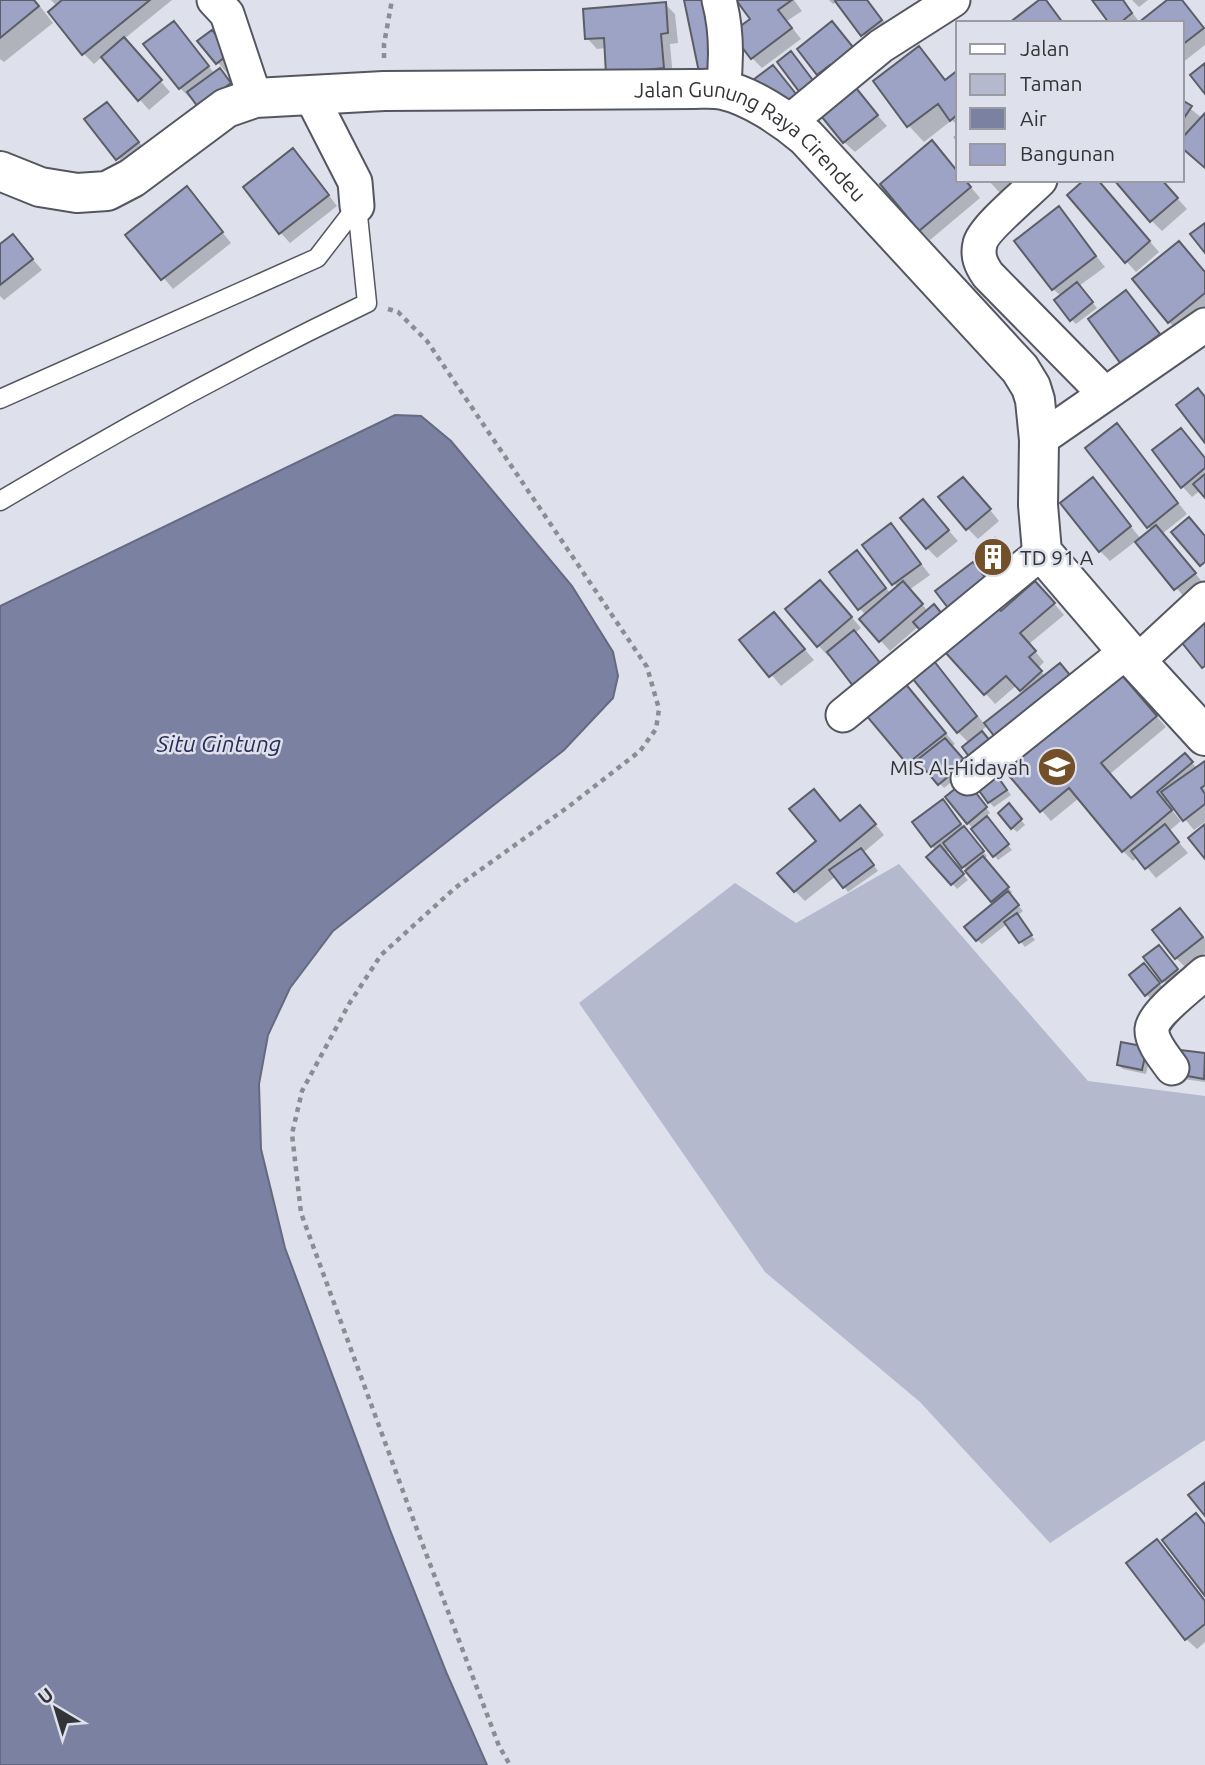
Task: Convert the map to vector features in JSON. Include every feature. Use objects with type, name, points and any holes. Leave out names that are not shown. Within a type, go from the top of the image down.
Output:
[{"type":"street","points":[[719,0],[724,17],[727,61],[723,90]]},
{"type":"street","points":[[789,122],[881,46],[953,0]]},
{"type":"street","points":[[229,5],[255,98]]},
{"type":"street","name":"Jalan Gunung Raya Cirendeu","points":[[0,171],[40,187],[77,193],[107,191],[132,178],[226,108],[255,98],[384,91],[723,90],[755,103],[789,122],[1020,369],[1035,400],[1039,440],[1038,505],[1042,552]]},
{"type":"street","points":[[310,94],[355,182],[357,206]]},
{"type":"street","points":[[1038,182],[983,235],[979,252],[981,264],[988,275],[1105,394]]},
{"type":"street","points":[[1039,440],[1205,325]]},
{"type":"street","points":[[843,715],[1042,552],[1205,736]]},
{"type":"street","points":[[968,778],[1205,599]]},
{"type":"street","points":[[1172,1069],[1153,1039],[1152,1028],[1157,1017],[1205,973]]},
{"type":"lane","points":[[0,501],[113,433],[367,303],[357,206]]},
{"type":"lane","points":[[0,399],[317,258],[357,206]]},
{"type":"path","points":[[384,91],[384,44],[391,0]]},
{"type":"path","points":[[367,303],[398,312],[427,341],[647,667],[659,709],[656,729],[640,751],[568,807],[455,888],[381,955],[349,1004],[302,1091],[292,1134],[301,1213],[419,1535],[499,1746],[510,1765]]},
{"type":"green space","points":[[899,864],[1088,1081],[1205,1096],[1205,1440],[1050,1543],[920,1402],[765,1272],[579,1003],[735,883],[796,923]]},
{"type":"water","name":"Situ Gintung","points":[[395,415],[421,416],[451,441],[572,586],[613,652],[618,676],[613,698],[564,750],[333,931],[290,988],[268,1035],[259,1084],[261,1149],[285,1248],[390,1530],[447,1674],[487,1765],[0,1765],[0,606]]},
{"type":"building","points":[[0,0],[34,0],[39,6],[0,38]]},
{"type":"building","points":[[62,0],[150,0],[82,55],[48,12]]},
{"type":"building","points":[[684,0],[707,0],[722,72],[700,77]]},
{"type":"building","points":[[736,0],[792,0],[778,10],[792,28],[751,59],[731,33],[750,19]]},
{"type":"building","points":[[867,0],[882,20],[861,36],[835,1]]},
{"type":"building","points":[[1039,0],[1046,0],[1062,21],[1012,21]]},
{"type":"building","points":[[1092,0],[1123,0],[1132,13],[1122,21],[1108,21]]},
{"type":"building","points":[[1167,0],[1182,0],[1204,28],[1184,43],[1184,21],[1141,21]]},
{"type":"building","points":[[666,2],[668,33],[661,34],[664,68],[606,74],[604,38],[585,39],[583,9]]},
{"type":"building","points":[[174,21],[209,66],[179,89],[143,44]]},
{"type":"building","points":[[832,21],[861,57],[838,75],[830,65],[817,75],[797,49]]},
{"type":"building","points":[[212,30],[230,53],[216,64],[197,41]]},
{"type":"building","points":[[124,37],[162,80],[138,101],[101,57]]},
{"type":"building","points":[[919,46],[945,80],[956,72],[956,116],[950,121],[938,104],[907,127],[873,81]]},
{"type":"building","points":[[791,51],[815,83],[801,94],[777,62]]},
{"type":"building","points":[[1205,63],[1205,94],[1190,75]]},
{"type":"building","points":[[773,65],[800,99],[781,114],[753,80]]},
{"type":"building","points":[[220,68],[231,83],[198,107],[187,92]]},
{"type":"building","points":[[852,83],[878,115],[843,143],[817,111]]},
{"type":"building","points":[[1184,101],[1192,106],[1184,118]]},
{"type":"building","points":[[107,102],[139,142],[116,160],[84,119]]},
{"type":"building","points":[[1205,113],[1205,168],[1184,150],[1184,136]]},
{"type":"building","points":[[932,140],[956,170],[956,182],[967,182],[971,187],[919,231],[880,184]]},
{"type":"building","points":[[293,148],[329,195],[279,234],[243,187]]},
{"type":"building","points":[[1082,182],[1100,182],[1150,241],[1125,263],[1067,195]]},
{"type":"building","points":[[1116,182],[1164,182],[1178,198],[1150,222]]},
{"type":"building","points":[[187,186],[223,232],[161,280],[125,235]]},
{"type":"building","points":[[1059,206],[1096,256],[1052,290],[1014,241]]},
{"type":"building","points":[[1205,223],[1205,253],[1190,234]]},
{"type":"building","points":[[13,234],[33,259],[0,285],[0,244]]},
{"type":"building","points":[[1179,241],[1205,272],[1205,293],[1168,323],[1132,279]]},
{"type":"building","points":[[1077,282],[1093,302],[1070,321],[1054,300]]},
{"type":"building","points":[[1126,290],[1160,334],[1121,364],[1088,319]]},
{"type":"building","points":[[1198,388],[1205,397],[1205,443],[1176,405]]},
{"type":"building","points":[[1117,423],[1178,503],[1147,528],[1085,448]]},
{"type":"building","points":[[1181,428],[1205,458],[1205,468],[1181,488],[1152,450]]},
{"type":"building","points":[[1205,474],[1205,498],[1193,484]]},
{"type":"building","points":[[963,477],[991,509],[966,530],[938,497]]},
{"type":"building","points":[[1093,477],[1131,526],[1099,552],[1060,503]]},
{"type":"building","points":[[923,499],[949,530],[926,549],[900,518]]},
{"type":"building","points":[[1189,517],[1205,536],[1205,562],[1200,566],[1171,532]]},
{"type":"building","points":[[891,523],[921,564],[892,585],[862,545]]},
{"type":"building","points":[[1156,525],[1196,573],[1174,590],[1135,542]]},
{"type":"building","name":"TD 91 A","points":[[995,538],[1012,560],[991,576],[974,554]]},
{"type":"building","points":[[857,550],[886,588],[858,610],[829,572]]},
{"type":"building","points":[[973,562],[990,584],[952,613],[935,591]]},
{"type":"building","points":[[820,580],[852,617],[817,647],[785,609]]},
{"type":"building","points":[[903,581],[923,604],[879,642],[859,619]]},
{"type":"building","points":[[1035,581],[1055,603],[1020,633],[1036,651],[1029,657],[1042,671],[1020,691],[1006,676],[984,695],[945,652],[997,607],[1001,611]]},
{"type":"building","points":[[934,604],[947,620],[927,638],[913,622]]},
{"type":"building","points":[[774,612],[805,649],[769,677],[739,640]]},
{"type":"building","points":[[1205,619],[1205,666],[1202,668],[1179,639]]},
{"type":"building","points":[[854,630],[885,669],[857,691],[827,652]]},
{"type":"building","points":[[934,661],[977,716],[957,733],[912,678]]},
{"type":"building","points":[[1060,663],[1075,681],[999,742],[984,723]]},
{"type":"building","name":"MIS Al-Hidayah","points":[[1121,674],[1157,716],[1101,763],[1131,798],[1185,753],[1193,762],[1157,792],[1172,810],[1122,852],[1069,788],[1040,812],[1005,771]]},
{"type":"building","points":[[904,682],[946,733],[907,764],[865,714]]},
{"type":"building","points":[[982,731],[996,748],[975,765],[962,747]]},
{"type":"building","points":[[945,738],[966,762],[938,785],[917,760]]},
{"type":"building","points":[[1205,761],[1205,785],[1201,788],[1205,794],[1205,804],[1183,821],[1161,792]]},
{"type":"building","points":[[993,770],[1007,790],[988,803],[973,782]]},
{"type":"building","points":[[966,780],[987,807],[967,824],[945,797]]},
{"type":"building","points":[[814,789],[840,821],[860,805],[876,824],[794,892],[777,873],[816,841],[789,809]]},
{"type":"building","points":[[943,799],[961,824],[931,847],[912,822]]},
{"type":"building","points":[[1009,803],[1022,819],[1011,829],[998,813]]},
{"type":"building","points":[[987,816],[1009,844],[993,857],[971,829]]},
{"type":"building","points":[[1165,824],[1179,842],[1145,869],[1131,851]]},
{"type":"building","points":[[1205,824],[1205,859],[1188,838]]},
{"type":"building","points":[[964,826],[984,851],[962,868],[943,843]]},
{"type":"building","points":[[940,845],[964,874],[951,885],[926,857]]},
{"type":"building","points":[[861,848],[874,865],[843,888],[829,870]]},
{"type":"building","points":[[983,856],[1009,887],[991,902],[965,871]]},
{"type":"building","points":[[1008,891],[1019,905],[976,941],[964,927]]},
{"type":"building","points":[[1180,908],[1203,937],[1175,959],[1152,930]]},
{"type":"building","points":[[1017,913],[1032,935],[1019,943],[1004,922]]},
{"type":"building","points":[[1159,945],[1178,969],[1162,982],[1143,957]]},
{"type":"building","points":[[1144,963],[1160,983],[1145,996],[1129,975]]},
{"type":"building","points":[[1121,1042],[1147,1047],[1142,1070],[1117,1065]]},
{"type":"building","points":[[1180,1050],[1205,1053],[1204,1079],[1176,1074]]},
{"type":"building","points":[[1205,1482],[1205,1516],[1188,1495]]},
{"type":"building","points":[[1196,1513],[1205,1524],[1205,1596],[1162,1540]]},
{"type":"building","points":[[1157,1539],[1205,1601],[1205,1624],[1185,1640],[1126,1563]]},
{"type":"place","name":"TD 91 A","points":[[993,557]]},
{"type":"place","name":"MIS Al-Hidayah","points":[[1057,767]]}]
